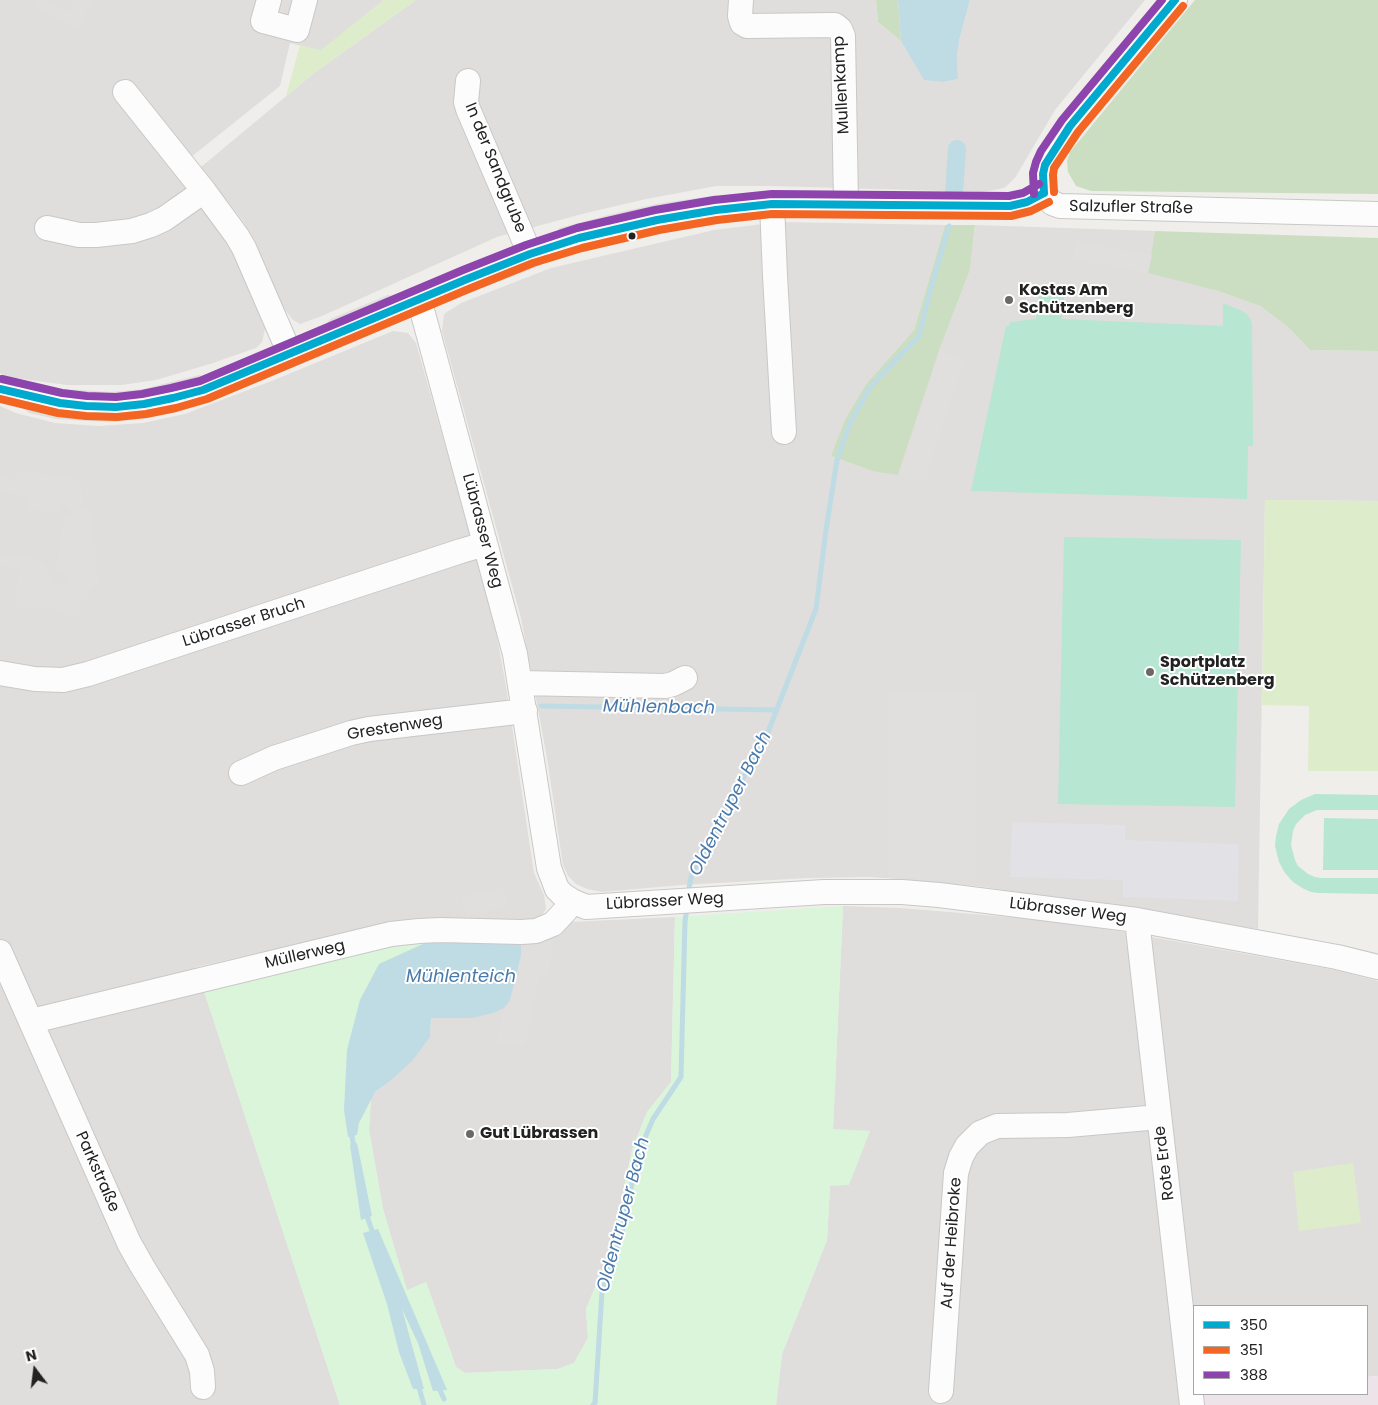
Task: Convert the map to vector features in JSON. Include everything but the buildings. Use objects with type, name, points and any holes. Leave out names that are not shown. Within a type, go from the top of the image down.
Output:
[{"type":"street","points":[[269,0],[263,21],[296,30],[305,0]]},
{"type":"street","name":"Mullenkamp","points":[[741,0],[740,16],[742,23],[747,26],[835,25],[840,29],[843,36],[846,204]]},
{"type":"street","points":[[0,389],[36,399],[81,406],[116,407],[173,398],[203,390],[530,254],[579,238],[641,223],[716,210],[772,204],[1010,206],[1027,202],[1044,193],[1045,165],[1076,118],[1175,0]]},
{"type":"street","name":"In der Sandgrube","points":[[468,81],[466,102],[468,109],[530,254]]},
{"type":"street","points":[[126,92],[237,236],[290,354]]},
{"type":"street","points":[[47,228],[79,235],[132,231],[151,225],[164,218],[204,191]]},
{"type":"street","name":"Salzufler Straße","points":[[1044,193],[1052,203],[1060,206],[1378,214]]},
{"type":"street","points":[[772,204],[784,432]]},
{"type":"street","name":"Lübrasser Weg","points":[[419,299],[508,627],[525,711],[549,868],[557,889],[572,901],[586,906],[824,892],[906,892],[954,896],[1138,920],[1329,956],[1378,968]]},
{"type":"street","name":"Lübrasser Bruch","points":[[0,673],[35,679],[62,680],[88,674],[486,544]]},
{"type":"street","points":[[520,683],[665,686],[685,678]]},
{"type":"street","name":"Grestenweg","points":[[242,774],[274,758],[351,733],[369,729],[525,711]]},
{"type":"street","name":"Müllerweg","points":[[32,1021],[391,934],[440,930],[536,931],[553,924],[572,901]]},
{"type":"street","name":"Rote Erde","points":[[1138,920],[1192,1405]]},
{"type":"street","name":"Parkstraße","points":[[0,952],[129,1243],[198,1355],[203,1387]]},
{"type":"street","name":"Auf der Heibroke","points":[[941,1391],[956,1173],[967,1146],[980,1133],[996,1126],[1068,1125],[1159,1117]]},
{"type":"shaded area","points":[[0,0],[384,0],[321,51],[290,43],[280,86],[176,169],[236,255],[264,315],[265,329],[262,342],[256,348],[156,380],[122,385],[67,385],[7,377],[0,373]]},
{"type":"shaded area","points":[[38,0],[44,0],[70,11],[74,0],[92,0],[79,28],[35,10]]},
{"type":"shaded area","points":[[278,0],[293,0],[289,14],[275,11]]},
{"type":"shaded area","points":[[416,0],[876,0],[878,22],[901,41],[924,79],[943,82],[958,79],[957,58],[959,41],[970,0],[1145,0],[1055,110],[1015,178],[1004,188],[983,192],[716,186],[646,199],[497,237],[322,316],[300,324],[293,320],[282,306],[255,241],[243,221],[201,167],[314,73]]},
{"type":"shaded area","points":[[717,195],[725,201],[556,235],[559,228],[612,214],[656,204]]},
{"type":"shaded area","points":[[780,222],[945,225],[914,330],[866,384],[831,456],[872,471],[939,351],[970,270],[975,225],[1155,231],[1152,255],[1215,290],[1260,306],[1288,327],[1310,350],[1378,351],[1378,501],[1265,500],[1258,929],[977,886],[886,878],[808,878],[682,885],[602,892],[587,889],[576,884],[568,876],[563,865],[547,758],[521,618],[442,331],[444,314],[461,303],[551,268],[714,230]]},
{"type":"shaded area","points":[[1076,241],[1152,255],[1148,273],[1072,259]]},
{"type":"shaded area","points":[[546,259],[537,267],[467,294],[456,292]]},
{"type":"shaded area","points":[[388,295],[398,297],[324,328],[330,319]]},
{"type":"shaded area","points":[[378,326],[370,335],[273,376],[206,403],[164,415],[115,422],[83,421],[56,419],[29,413],[21,406],[99,417]]},
{"type":"shaded area","points":[[393,331],[408,333],[416,343],[495,627],[506,686],[534,873],[544,895],[546,909],[540,918],[523,926],[385,924],[196,967],[340,1405],[0,1405],[0,406],[16,413],[55,423],[99,426],[143,423],[185,414]]},
{"type":"shaded area","points":[[939,351],[965,359],[924,484],[898,475]]},
{"type":"shaded area","points":[[199,375],[207,377],[171,388],[111,397],[57,392],[66,389],[111,392],[143,389]]},
{"type":"shaded area","points":[[17,470],[70,477],[70,480],[81,481],[82,509],[88,509],[90,518],[92,517],[94,535],[91,535],[92,546],[95,546],[97,564],[94,564],[95,575],[98,575],[99,584],[90,587],[88,600],[80,601],[82,617],[63,614],[63,611],[14,606],[20,569],[0,565],[0,554],[37,559],[45,565],[55,583],[68,583],[69,574],[56,571],[65,514],[75,516],[61,502],[59,514],[28,509],[29,499],[0,490],[0,472],[2,473],[1,475],[14,481]]},
{"type":"shaded area","points":[[887,694],[977,694],[975,885],[888,878]]},
{"type":"shaded area","points":[[1012,822],[1125,825],[1125,840],[1239,844],[1238,901],[1123,897],[1123,880],[1010,877]]},
{"type":"shaded area","points":[[503,888],[507,907],[466,916],[462,897]]},
{"type":"shaded area","points":[[843,906],[901,908],[1033,919],[1118,931],[1335,970],[1378,981],[1378,1376],[1368,1377],[1368,1305],[1193,1305],[1193,1395],[1199,1395],[1200,1405],[776,1405],[782,1354],[827,1240],[830,1186],[870,1131],[833,1130]]},
{"type":"shaded area","points":[[675,917],[671,1082],[647,1112],[632,1150],[612,1246],[586,1309],[588,1338],[574,1363],[558,1369],[465,1373],[456,1367],[426,1282],[407,1291],[383,1209],[369,1130],[371,1098],[375,1092],[390,1081],[430,1037],[431,1018],[472,1018],[521,955],[569,922]]},
{"type":"shaded area","points":[[557,929],[548,974],[540,973],[525,1046],[496,1041],[504,1008],[510,1000],[516,938]]},
{"type":"shaded area","points":[[1378,1376],[1378,1405],[1200,1405],[1199,1395],[1368,1395],[1368,1377]]},
{"type":"green space","points":[[384,0],[416,0],[314,73],[286,96],[300,45],[321,50]]},
{"type":"green space","points":[[876,0],[898,0],[901,41],[878,22]]},
{"type":"green space","points":[[1195,0],[1378,0],[1378,194],[1091,191],[1076,186],[1068,172],[1067,161],[1070,152]]},
{"type":"green space","points":[[945,225],[975,225],[970,270],[939,351],[898,475],[872,471],[831,456],[845,420],[866,384],[914,330]]},
{"type":"green space","points":[[1155,231],[1378,238],[1378,351],[1310,350],[1288,327],[1260,306],[1215,290],[1148,273]]},
{"type":"green space","points":[[1039,292],[1064,296],[1062,319],[1223,326],[1223,303],[1247,314],[1252,326],[1253,446],[1248,446],[1247,499],[971,491],[1006,326],[1009,326],[1010,322],[1036,319]]},
{"type":"green space","points":[[1265,500],[1378,501],[1378,771],[1308,771],[1309,706],[1262,705]]},
{"type":"green space","name":"Sportplatz Schützenberg","points":[[1064,537],[1241,540],[1235,807],[1058,804]]},
{"type":"green space","points":[[1315,794],[1378,795],[1378,810],[1317,810],[1305,815],[1296,824],[1291,845],[1298,866],[1308,874],[1321,878],[1378,878],[1378,894],[1311,892],[1293,882],[1285,873],[1279,862],[1275,846],[1279,824],[1289,809],[1301,800]]},
{"type":"green space","points":[[1324,818],[1378,819],[1378,870],[1323,870]]},
{"type":"green space","points":[[843,906],[833,1129],[870,1131],[849,1185],[830,1186],[827,1240],[782,1354],[776,1405],[340,1405],[204,991],[265,968],[436,938],[348,1137],[357,1135],[359,1123],[371,1098],[369,1130],[383,1209],[407,1290],[426,1282],[456,1367],[465,1373],[558,1369],[574,1363],[588,1338],[586,1309],[612,1246],[632,1150],[647,1112],[671,1082],[675,917]]},
{"type":"green space","points":[[1353,1163],[1361,1223],[1299,1231],[1293,1172]]},
{"type":"water","points":[[898,0],[970,0],[959,41],[957,58],[958,79],[943,82],[924,80],[901,41]]},
{"type":"water","name":"Mühlenteich","points":[[436,938],[516,938],[521,946],[521,955],[510,1000],[504,1008],[472,1018],[431,1018],[430,1037],[412,1061],[375,1092],[359,1123],[357,1135],[348,1137],[344,1110],[347,1050],[360,1000],[379,964]]},
{"type":"water","points":[[357,1143],[372,1216],[361,1220],[350,1145]]},
{"type":"water","points":[[378,1229],[447,1390],[433,1391],[418,1343],[402,1309],[424,1389],[413,1389],[399,1352],[387,1304],[363,1233]]},
{"type":"waterway","name":"Oldentruper Bach","points":[[954,192],[957,149]]},
{"type":"waterway","name":"Oldentruper Bach","points":[[690,895],[689,888],[692,873],[768,732],[816,609],[837,460],[850,423],[870,387],[919,336],[949,226]]},
{"type":"waterway","name":"Mühlenbach","points":[[541,706],[777,710]]},
{"type":"waterway","name":"Oldentruper Bach","points":[[593,1405],[595,1403],[602,1292],[622,1232],[638,1154],[653,1119],[681,1077],[685,921],[687,908]]},
{"type":"waterway","points":[[352,1136],[354,1148]]},
{"type":"waterway","points":[[366,1213],[374,1236]]},
{"type":"waterway","points":[[418,1384],[424,1405]]},
{"type":"waterway","points":[[438,1386],[444,1399]]},
{"type":"transit line","name":"388","points":[[1034,194],[1033,173],[1041,151],[1062,120],[1162,0]]},
{"type":"transit line","name":"350","points":[[1044,193],[1043,174],[1045,165],[1070,126],[1175,0]]},
{"type":"transit line","name":"351","points":[[1054,192],[1054,168],[1078,132],[1183,6]]},
{"type":"transit line","name":"388","points":[[2,379],[62,393],[116,397],[142,394],[200,381],[526,245],[577,228],[655,210],[714,200],[772,194],[1009,196],[1023,193],[1039,184]]},
{"type":"transit line","name":"350","points":[[0,389],[60,403],[86,406],[116,407],[173,398],[203,390],[530,254],[579,238],[657,220],[716,210],[772,204],[1010,206],[1027,202],[1044,193]]},
{"type":"transit line","name":"351","points":[[0,399],[58,413],[86,416],[117,417],[176,408],[207,399],[533,263],[582,248],[659,230],[717,220],[772,214],[1011,216],[1031,211],[1049,202]]},
{"type":"place","name":"Kostas Am Schützenberg","points":[[1009,300]]},
{"type":"place","name":"Sportplatz Schützenberg","points":[[1150,672]]},
{"type":"place","name":"Gut Lübrassen","points":[[470,1134]]}]
